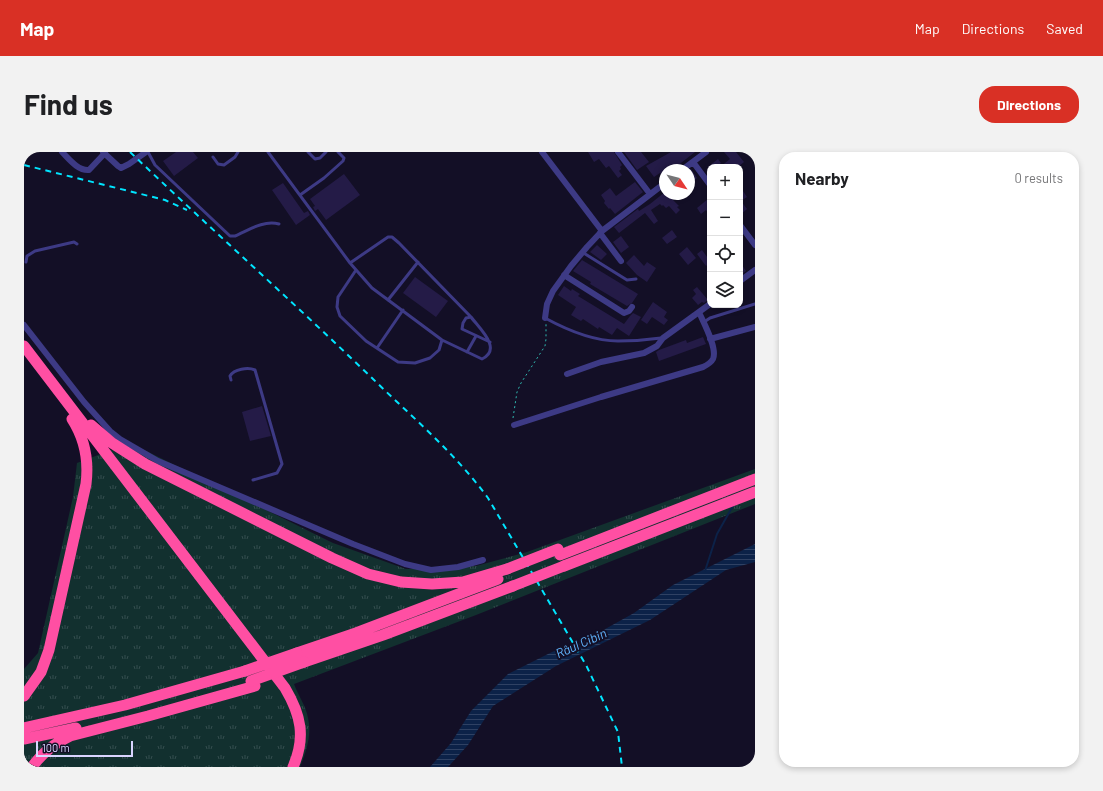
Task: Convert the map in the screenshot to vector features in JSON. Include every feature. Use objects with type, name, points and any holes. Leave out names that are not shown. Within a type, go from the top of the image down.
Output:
[{"type":"highway","points":[[24,346],[285,688],[298,714],[301,726],[300,749],[293,767]]},
{"type":"highway","points":[[61,395],[76,406],[102,435],[132,456],[354,569],[394,581],[432,584],[511,580]]},
{"type":"highway","points":[[24,696],[41,672],[49,650],[87,475],[87,456],[85,446],[79,430],[66,410],[61,395]]},
{"type":"highway","points":[[32,767],[47,749],[70,736],[148,716],[306,665],[383,635],[511,580],[559,552],[755,479]]},
{"type":"highway","points":[[24,728],[125,705],[245,671],[511,580],[566,568],[755,492]]},
{"type":"highway","points":[[24,739],[127,716],[253,683]]},
{"type":"street","points":[[62,152],[84,171],[89,170],[104,153],[121,168],[147,152]]},
{"type":"street","points":[[542,152],[621,261]]},
{"type":"street","points":[[618,152],[650,194]]},
{"type":"street","points":[[690,164],[706,152]]},
{"type":"street","points":[[693,162],[707,181]]},
{"type":"street","points":[[545,318],[547,304],[553,291],[582,252],[601,232],[659,187]]},
{"type":"street","points":[[743,229],[755,245]]},
{"type":"street","points":[[743,279],[755,270]]},
{"type":"street","points":[[564,275],[624,313],[629,311],[632,307]]},
{"type":"street","points":[[567,374],[601,362],[644,353],[657,346],[663,338],[707,306]]},
{"type":"street","points":[[514,425],[600,397],[703,367],[713,358],[714,353],[699,312]]},
{"type":"street","points":[[24,325],[84,402],[110,431],[120,439],[158,461],[353,544],[405,564],[432,570],[458,567],[483,560]]},
{"type":"street","points":[[710,339],[755,326]]},
{"type":"lane","points":[[147,152],[155,165],[230,236],[235,236],[261,223],[275,222],[280,224]]},
{"type":"lane","points":[[213,157],[218,164],[224,165],[235,157],[238,152]]},
{"type":"lane","points":[[268,152],[350,263],[372,288],[442,340],[482,359],[487,357],[491,350],[490,342],[471,317],[392,237],[388,237],[350,263]]},
{"type":"lane","points":[[308,152],[315,159],[320,158],[326,152]]},
{"type":"lane","points":[[300,195],[324,178],[343,161],[344,158],[338,152]]},
{"type":"lane","points":[[26,262],[27,256],[35,251],[74,242],[77,244]]},
{"type":"lane","points":[[582,252],[628,280],[636,279]]},
{"type":"lane","points":[[388,300],[418,262]]},
{"type":"lane","points":[[356,270],[338,296],[337,307],[340,316],[366,341],[398,362],[415,363],[430,358],[439,350],[442,340]]},
{"type":"lane","points":[[703,323],[710,318],[755,304]]},
{"type":"lane","points":[[377,348],[403,310]]},
{"type":"lane","points":[[471,317],[466,318],[462,329],[490,342]]},
{"type":"lane","points":[[545,318],[579,334],[604,339],[617,341],[663,338]]},
{"type":"lane","points":[[467,352],[476,336]]},
{"type":"lane","points":[[231,380],[230,376],[234,372],[250,368],[255,370],[282,464],[277,473],[253,480]]},
{"type":"path","points":[[514,425],[513,417],[517,392],[545,346],[545,318]]},
{"type":"green space","points":[[130,443],[333,543],[406,569],[476,566],[527,552],[755,469],[755,504],[476,615],[294,684],[306,709],[309,724],[308,743],[300,767],[24,767],[24,669],[38,653],[73,497],[77,463]]},
{"type":"water","name":"Râul Cibin","points":[[755,544],[755,562],[726,570],[650,620],[556,666],[493,706],[468,745],[448,767],[430,767],[451,743],[471,711],[508,674],[552,652],[589,638],[634,613],[673,585]]},
{"type":"building","points":[[176,152],[193,152],[198,158],[174,176],[163,161]]},
{"type":"building","points":[[588,152],[614,152],[622,165],[619,171],[622,175],[618,178],[609,166],[606,168],[599,159],[594,162]]},
{"type":"building","points":[[624,152],[641,152],[649,162],[637,170]]},
{"type":"building","points":[[671,152],[695,152],[680,164],[659,164],[659,174],[654,177],[646,166]]},
{"type":"building","points":[[724,152],[736,152],[744,162],[742,164],[724,164],[730,159]]},
{"type":"building","points":[[718,159],[721,163],[720,164],[712,164]]},
{"type":"building","points":[[344,174],[360,195],[326,220],[318,209],[315,211],[313,207],[315,206],[310,199]]},
{"type":"building","points":[[635,182],[643,192],[615,214],[604,203],[605,201],[601,195],[610,188],[616,196]]},
{"type":"building","points":[[283,183],[304,213],[308,211],[310,215],[296,225],[272,190]]},
{"type":"building","points":[[743,191],[747,197],[743,200]]},
{"type":"building","points":[[659,197],[659,200],[673,200],[679,206],[677,207],[680,210],[676,214],[669,206],[666,208],[660,204],[651,210],[658,221],[654,224],[645,213],[619,233],[614,227],[638,209],[639,211]]},
{"type":"building","points":[[707,200],[707,211],[706,210],[701,214],[697,208]]},
{"type":"building","points":[[743,204],[747,209],[743,212]]},
{"type":"building","points":[[672,230],[677,237],[667,244],[662,238]]},
{"type":"building","points":[[621,236],[629,247],[621,253],[613,242]]},
{"type":"building","points":[[597,245],[607,254],[601,260],[590,252]]},
{"type":"building","points":[[687,247],[696,258],[688,265],[679,254]]},
{"type":"building","points":[[702,250],[707,257],[706,266],[697,254]]},
{"type":"building","points":[[634,255],[644,266],[647,262],[656,268],[647,282],[637,275],[626,263]]},
{"type":"building","points":[[582,260],[638,294],[632,303],[627,306],[590,284],[591,282],[573,271]]},
{"type":"building","points":[[415,277],[448,301],[436,317],[403,293]]},
{"type":"building","points":[[564,286],[571,291],[572,289],[580,294],[578,296],[624,324],[633,313],[641,317],[629,336],[617,328],[612,335],[599,327],[598,329],[583,319],[581,321],[571,315],[576,307],[558,295]]},
{"type":"building","points":[[697,287],[707,301],[698,305],[692,298],[696,294],[693,290]]},
{"type":"building","points":[[653,302],[667,312],[664,317],[668,320],[664,325],[652,317],[647,324],[641,320]]},
{"type":"building","points":[[703,337],[706,344],[659,361],[656,352],[659,350],[686,340],[687,343]]},
{"type":"building","points":[[262,406],[271,436],[250,441],[242,412]]},
{"type":"waterway","points":[[705,571],[717,534],[734,504]]},
{"type":"railway","points":[[130,152],[418,421],[462,466],[488,498],[586,665],[618,732],[622,767]]},
{"type":"railway","points":[[24,165],[165,200],[187,210]]}]
